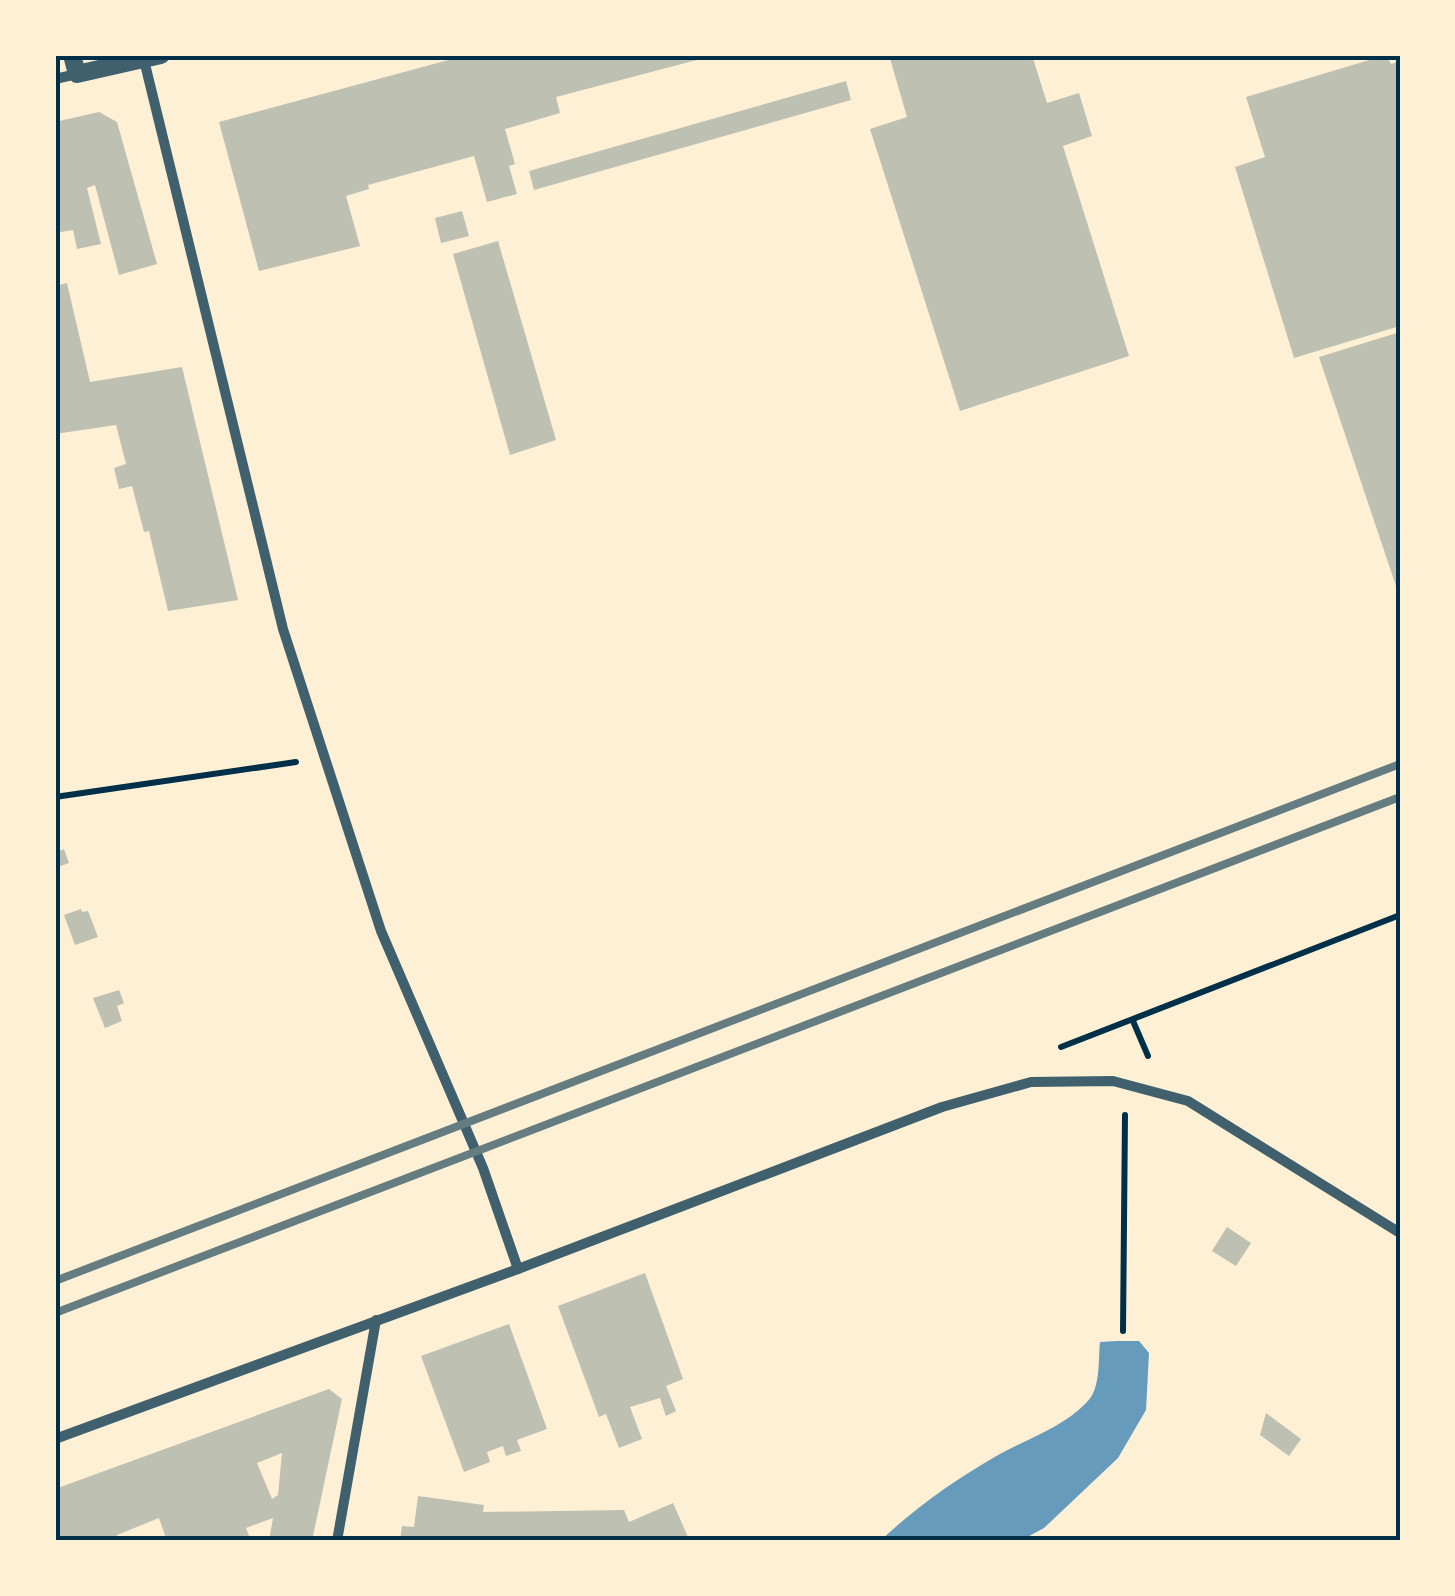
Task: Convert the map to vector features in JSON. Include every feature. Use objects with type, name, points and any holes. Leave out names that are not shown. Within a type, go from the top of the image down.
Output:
[{"type":"street","points":[[72,55],[77,74]]},
{"type":"street","points":[[55,79],[152,57],[283,629],[381,931],[483,1168],[518,1269]]},
{"type":"street","points":[[55,1439],[518,1269],[942,1107],[1031,1082],[1113,1081],[1188,1101],[1400,1232]]},
{"type":"street","points":[[337,1541],[376,1320]]},
{"type":"path","points":[[55,797],[324,758]]},
{"type":"path","points":[[1031,1082],[1060,1048],[1400,914]]},
{"type":"path","points":[[1124,1331],[1125,1084]]},
{"type":"water","points":[[1139,1341],[1149,1353],[1146,1410],[1118,1458],[1044,1528],[1020,1541],[880,1541],[963,1476],[1055,1426],[1087,1402],[1095,1389],[1100,1342]]},
{"type":"building","points":[[467,55],[712,56],[556,97],[560,113],[505,129],[515,164],[509,166],[517,194],[487,202],[474,156],[368,185],[369,189],[346,196],[360,246],[259,271],[219,122]]},
{"type":"building","points":[[889,55],[1032,55],[1047,103],[1079,93],[1092,136],[1063,146],[1129,356],[960,411],[870,129],[907,117]]},
{"type":"building","points":[[1386,55],[1391,64],[1400,61],[1400,326],[1294,358],[1235,167],[1265,157],[1246,97]]},
{"type":"building","points":[[846,81],[851,100],[534,190],[529,171]]},
{"type":"building","points":[[99,112],[117,122],[157,264],[119,275],[95,185],[87,188],[101,244],[77,249],[73,230],[55,233],[55,122]]},
{"type":"building","points":[[462,211],[469,236],[441,243],[435,218]]},
{"type":"building","points":[[498,241],[556,440],[510,455],[453,254]]},
{"type":"building","points":[[67,283],[90,382],[182,367],[238,600],[168,611],[149,531],[144,532],[132,486],[119,489],[114,468],[126,464],[116,425],[55,434],[55,286]]},
{"type":"building","points":[[1400,332],[1400,595],[1399,595],[1319,357]]},
{"type":"building","points":[[64,849],[69,863],[55,868],[55,853]]},
{"type":"building","points":[[81,909],[88,911],[98,937],[75,945],[64,915]]},
{"type":"building","points":[[119,990],[124,1003],[117,1006],[122,1021],[105,1028],[93,998]]},
{"type":"building","points":[[1227,1227],[1251,1243],[1236,1266],[1212,1251]]},
{"type":"building","points":[[645,1273],[683,1379],[666,1386],[676,1411],[666,1416],[660,1398],[630,1407],[642,1439],[619,1448],[606,1414],[599,1417],[558,1306]]},
{"type":"building","points":[[509,1324],[547,1429],[517,1440],[521,1451],[506,1456],[503,1446],[487,1452],[490,1462],[464,1472],[421,1356]]},
{"type":"building","points":[[329,1389],[342,1399],[312,1541],[269,1541],[273,1518],[246,1528],[251,1541],[167,1541],[159,1518],[117,1535],[119,1541],[55,1541],[55,1489]],"holes":[[[282,1453],[278,1495],[272,1499],[257,1463]]]},
{"type":"building","points":[[1266,1413],[1301,1439],[1289,1456],[1260,1435]]},
{"type":"building","points":[[418,1496],[484,1505],[483,1512],[624,1510],[629,1522],[673,1503],[688,1537],[679,1541],[400,1541],[402,1526],[414,1527]]},
{"type":"railway","points":[[55,1281],[1400,764]]},
{"type":"railway","points":[[55,1313],[1400,797]]}]
